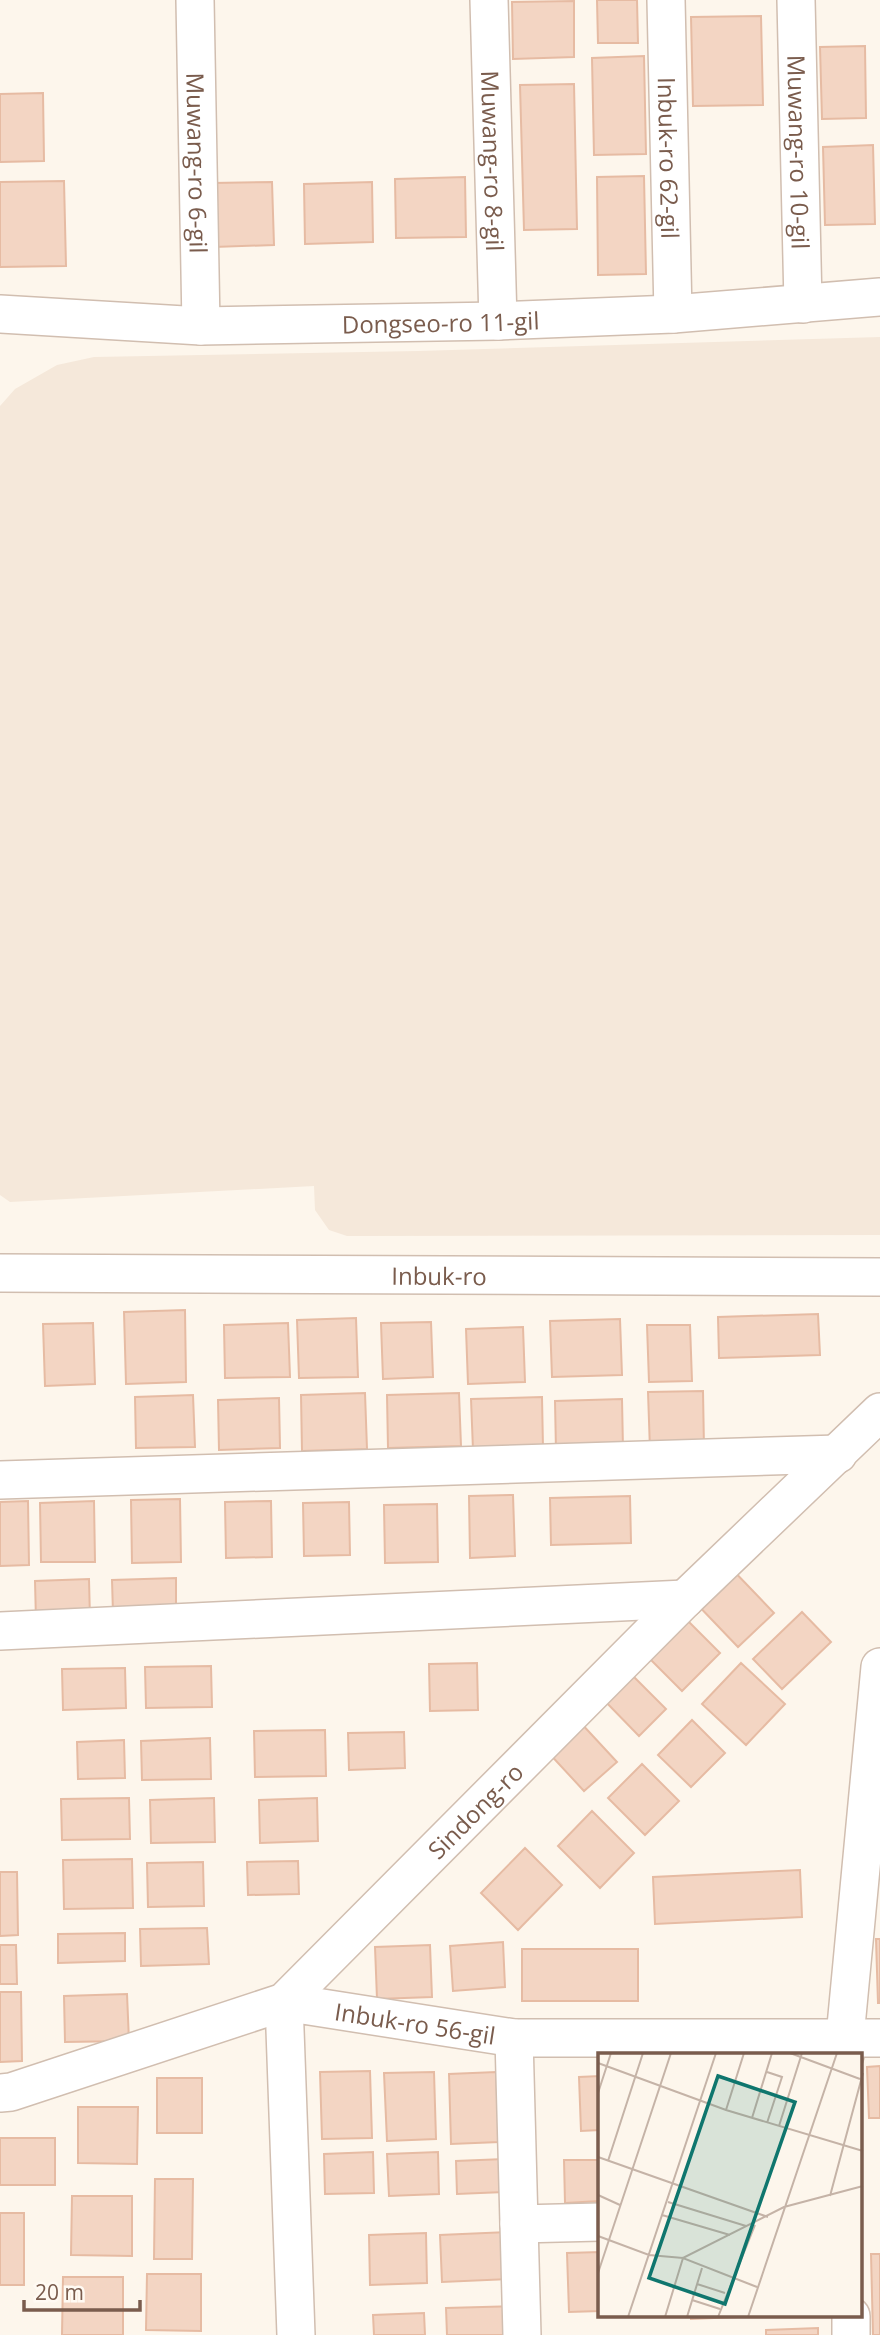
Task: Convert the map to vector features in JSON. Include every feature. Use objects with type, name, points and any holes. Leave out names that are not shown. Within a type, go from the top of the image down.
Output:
[{"type":"street","name":"Muwang-ro 6-gil","points":[[195,0],[201,326]]},
{"type":"street","name":"Muwang-ro 8-gil","points":[[489,0],[498,321]]},
{"type":"street","name":"Inbuk-ro 62-gil","points":[[666,0],[673,314]]},
{"type":"street","name":"Muwang-ro 10-gil","points":[[796,0],[803,304]]},
{"type":"street","name":"Dongseo-ro 11-gil","points":[[0,314],[201,326],[498,321],[673,314],[880,298]]},
{"type":"street","name":"Inbuk-ro","points":[[0,1273],[880,1277]]},
{"type":"street","name":"Sindong-ro","points":[[0,2093],[11,2092],[284,2002],[685,1599],[880,1412]]},
{"type":"street","points":[[0,1480],[838,1454]]},
{"type":"street","points":[[0,1631],[685,1599]]},
{"type":"street","points":[[857,2043],[880,1667]]},
{"type":"street","points":[[284,2002],[296,2335]]},
{"type":"street","name":"Inbuk-ro 56-gil","points":[[284,2002],[514,2038],[857,2043]]},
{"type":"street","points":[[514,2038],[522,2335]]},
{"type":"street","points":[[519,2224],[598,2222]]},
{"type":"shaded area","points":[[880,337],[880,1235],[347,1236],[329,1230],[315,1210],[314,1186],[10,1202],[0,1195],[0,406],[15,389],[57,365],[94,357],[418,351]]},
{"type":"building","points":[[597,0],[637,0],[638,43],[598,43]]},
{"type":"building","points":[[574,1],[574,57],[513,59],[512,2]]},
{"type":"building","points":[[761,16],[763,105],[693,106],[691,17]]},
{"type":"building","points":[[865,46],[866,118],[822,119],[820,47]]},
{"type":"building","points":[[644,56],[646,154],[594,155],[592,58]]},
{"type":"building","points":[[574,84],[577,229],[524,230],[520,85]]},
{"type":"building","points":[[43,93],[44,161],[0,162],[0,94]]},
{"type":"building","points":[[873,145],[875,224],[825,225],[823,147]]},
{"type":"building","points":[[644,176],[646,274],[598,275],[597,177]]},
{"type":"building","points":[[465,177],[466,237],[396,238],[395,179]]},
{"type":"building","points":[[64,181],[66,266],[0,267],[0,182]]},
{"type":"building","points":[[272,182],[274,245],[214,247],[213,183]]},
{"type":"building","points":[[372,182],[373,242],[305,244],[304,184]]},
{"type":"building","points":[[185,1310],[186,1382],[126,1384],[124,1312]]},
{"type":"building","points":[[818,1314],[820,1355],[719,1358],[718,1317]]},
{"type":"building","points":[[356,1318],[358,1377],[299,1378],[297,1320]]},
{"type":"building","points":[[620,1319],[622,1375],[552,1377],[550,1321]]},
{"type":"building","points":[[431,1322],[433,1377],[383,1379],[381,1323]]},
{"type":"building","points":[[93,1323],[95,1384],[45,1386],[43,1324]]},
{"type":"building","points":[[288,1323],[290,1377],[225,1378],[224,1325]]},
{"type":"building","points":[[647,1325],[690,1325],[692,1381],[649,1382]]},
{"type":"building","points":[[523,1327],[525,1382],[468,1384],[466,1329]]},
{"type":"building","points":[[703,1391],[704,1448],[650,1450],[648,1392]]},
{"type":"building","points":[[365,1393],[367,1449],[302,1451],[301,1395]]},
{"type":"building","points":[[459,1393],[461,1446],[388,1448],[387,1395]]},
{"type":"building","points":[[193,1395],[195,1447],[136,1448],[135,1397]]},
{"type":"building","points":[[542,1397],[543,1448],[473,1450],[471,1399]]},
{"type":"building","points":[[279,1398],[280,1448],[219,1450],[218,1400]]},
{"type":"building","points":[[622,1399],[623,1449],[556,1451],[555,1401]]},
{"type":"building","points":[[513,1495],[515,1556],[470,1558],[469,1496]]},
{"type":"building","points":[[630,1496],[631,1543],[551,1545],[550,1498]]},
{"type":"building","points":[[180,1499],[181,1562],[132,1563],[131,1500]]},
{"type":"building","points":[[28,1501],[29,1565],[0,1566],[0,1502]]},
{"type":"building","points":[[94,1501],[95,1562],[41,1562],[40,1503]]},
{"type":"building","points":[[271,1501],[272,1557],[226,1558],[225,1502]]},
{"type":"building","points":[[349,1502],[350,1555],[304,1556],[303,1503]]},
{"type":"building","points":[[437,1504],[438,1562],[385,1563],[384,1505]]},
{"type":"building","points":[[728,1565],[774,1613],[738,1647],[692,1599]]},
{"type":"building","points":[[176,1578],[176,1612],[113,1613],[112,1580]]},
{"type":"building","points":[[89,1579],[90,1619],[36,1621],[35,1581]]},
{"type":"building","points":[[802,1612],[831,1642],[782,1689],[753,1659]]},
{"type":"building","points":[[681,1614],[720,1653],[682,1691],[643,1652]]},
{"type":"building","points":[[477,1663],[478,1710],[430,1711],[429,1664]]},
{"type":"building","points":[[741,1663],[785,1704],[746,1745],[702,1704]]},
{"type":"building","points":[[211,1666],[212,1707],[146,1708],[145,1667]]},
{"type":"building","points":[[125,1668],[126,1708],[63,1710],[62,1669]]},
{"type":"building","points":[[628,1671],[666,1709],[639,1736],[601,1697]]},
{"type":"building","points":[[692,1720],[725,1753],[691,1787],[658,1755]]},
{"type":"building","points":[[579,1721],[617,1762],[584,1791],[546,1750]]},
{"type":"building","points":[[325,1730],[326,1776],[255,1777],[254,1731]]},
{"type":"building","points":[[404,1732],[405,1768],[349,1770],[348,1733]]},
{"type":"building","points":[[210,1738],[211,1779],[142,1780],[141,1741]]},
{"type":"building","points":[[124,1740],[125,1778],[78,1779],[77,1742]]},
{"type":"building","points":[[642,1764],[679,1801],[645,1835],[608,1798]]},
{"type":"building","points":[[129,1798],[130,1839],[62,1840],[61,1799]]},
{"type":"building","points":[[214,1798],[215,1842],[151,1843],[150,1800]]},
{"type":"building","points":[[317,1798],[318,1841],[260,1843],[259,1800]]},
{"type":"building","points":[[592,1811],[634,1853],[600,1888],[558,1846]]},
{"type":"building","points":[[525,1848],[562,1885],[518,1930],[481,1893]]},
{"type":"building","points":[[132,1859],[133,1908],[64,1909],[63,1860]]},
{"type":"building","points":[[298,1861],[299,1894],[248,1895],[247,1862]]},
{"type":"building","points":[[203,1862],[204,1906],[148,1907],[147,1863]]},
{"type":"building","points":[[800,1870],[802,1917],[655,1924],[653,1877]]},
{"type":"building","points":[[0,1872],[17,1872],[18,1935],[0,1936]]},
{"type":"building","points":[[207,1928],[209,1964],[141,1966],[140,1929]]},
{"type":"building","points":[[125,1933],[125,1961],[58,1963],[58,1934]]},
{"type":"building","points":[[876,1939],[880,1939],[880,2003],[878,2003]]},
{"type":"building","points":[[503,1942],[505,1987],[453,1991],[450,1946]]},
{"type":"building","points":[[0,1945],[16,1945],[17,1984],[0,1984]]},
{"type":"building","points":[[430,1945],[432,1997],[377,1999],[375,1947]]},
{"type":"building","points":[[522,1949],[638,1949],[638,2001],[522,2001]]},
{"type":"building","points":[[0,1992],[21,1992],[22,2061],[0,2062]]},
{"type":"building","points":[[127,1994],[129,2041],[65,2042],[64,1996]]},
{"type":"building","points":[[880,2066],[880,2118],[869,2118],[867,2067]]},
{"type":"building","points":[[370,2071],[372,2138],[322,2139],[320,2072]]},
{"type":"building","points":[[434,2072],[436,2139],[387,2141],[384,2073]]},
{"type":"building","points":[[496,2072],[499,2142],[451,2144],[449,2074]]},
{"type":"building","points":[[598,2076],[598,2130],[581,2131],[579,2077]]},
{"type":"building","points":[[157,2078],[202,2078],[202,2133],[157,2133]]},
{"type":"building","points":[[78,2107],[138,2107],[137,2164],[78,2163]]},
{"type":"building","points":[[0,2138],[55,2138],[55,2185],[0,2185]]},
{"type":"building","points":[[373,2152],[374,2193],[325,2194],[324,2154]]},
{"type":"building","points":[[438,2152],[439,2194],[389,2196],[387,2154]]},
{"type":"building","points":[[504,2159],[504,2192],[457,2194],[456,2161]]},
{"type":"building","points":[[564,2160],[598,2160],[598,2201],[565,2203]]},
{"type":"building","points":[[155,2179],[193,2179],[192,2259],[154,2259]]},
{"type":"building","points":[[72,2196],[132,2196],[132,2256],[71,2255]]},
{"type":"building","points":[[0,2213],[24,2213],[24,2285],[0,2285]]},
{"type":"building","points":[[508,2232],[510,2279],[442,2282],[440,2235]]},
{"type":"building","points":[[426,2233],[427,2283],[370,2285],[369,2235]]},
{"type":"building","points":[[598,2252],[598,2311],[569,2312],[567,2253]]},
{"type":"building","points":[[871,2254],[880,2254],[880,2335],[873,2335]]},
{"type":"building","points":[[147,2274],[201,2274],[201,2331],[146,2330]]},
{"type":"building","points":[[63,2277],[123,2277],[123,2335],[62,2335]]},
{"type":"building","points":[[515,2306],[516,2335],[447,2335],[446,2308]]},
{"type":"building","points":[[424,2313],[425,2335],[374,2335],[373,2315]]},
{"type":"building","points":[[818,2328],[818,2335],[766,2335],[766,2330]]}]
